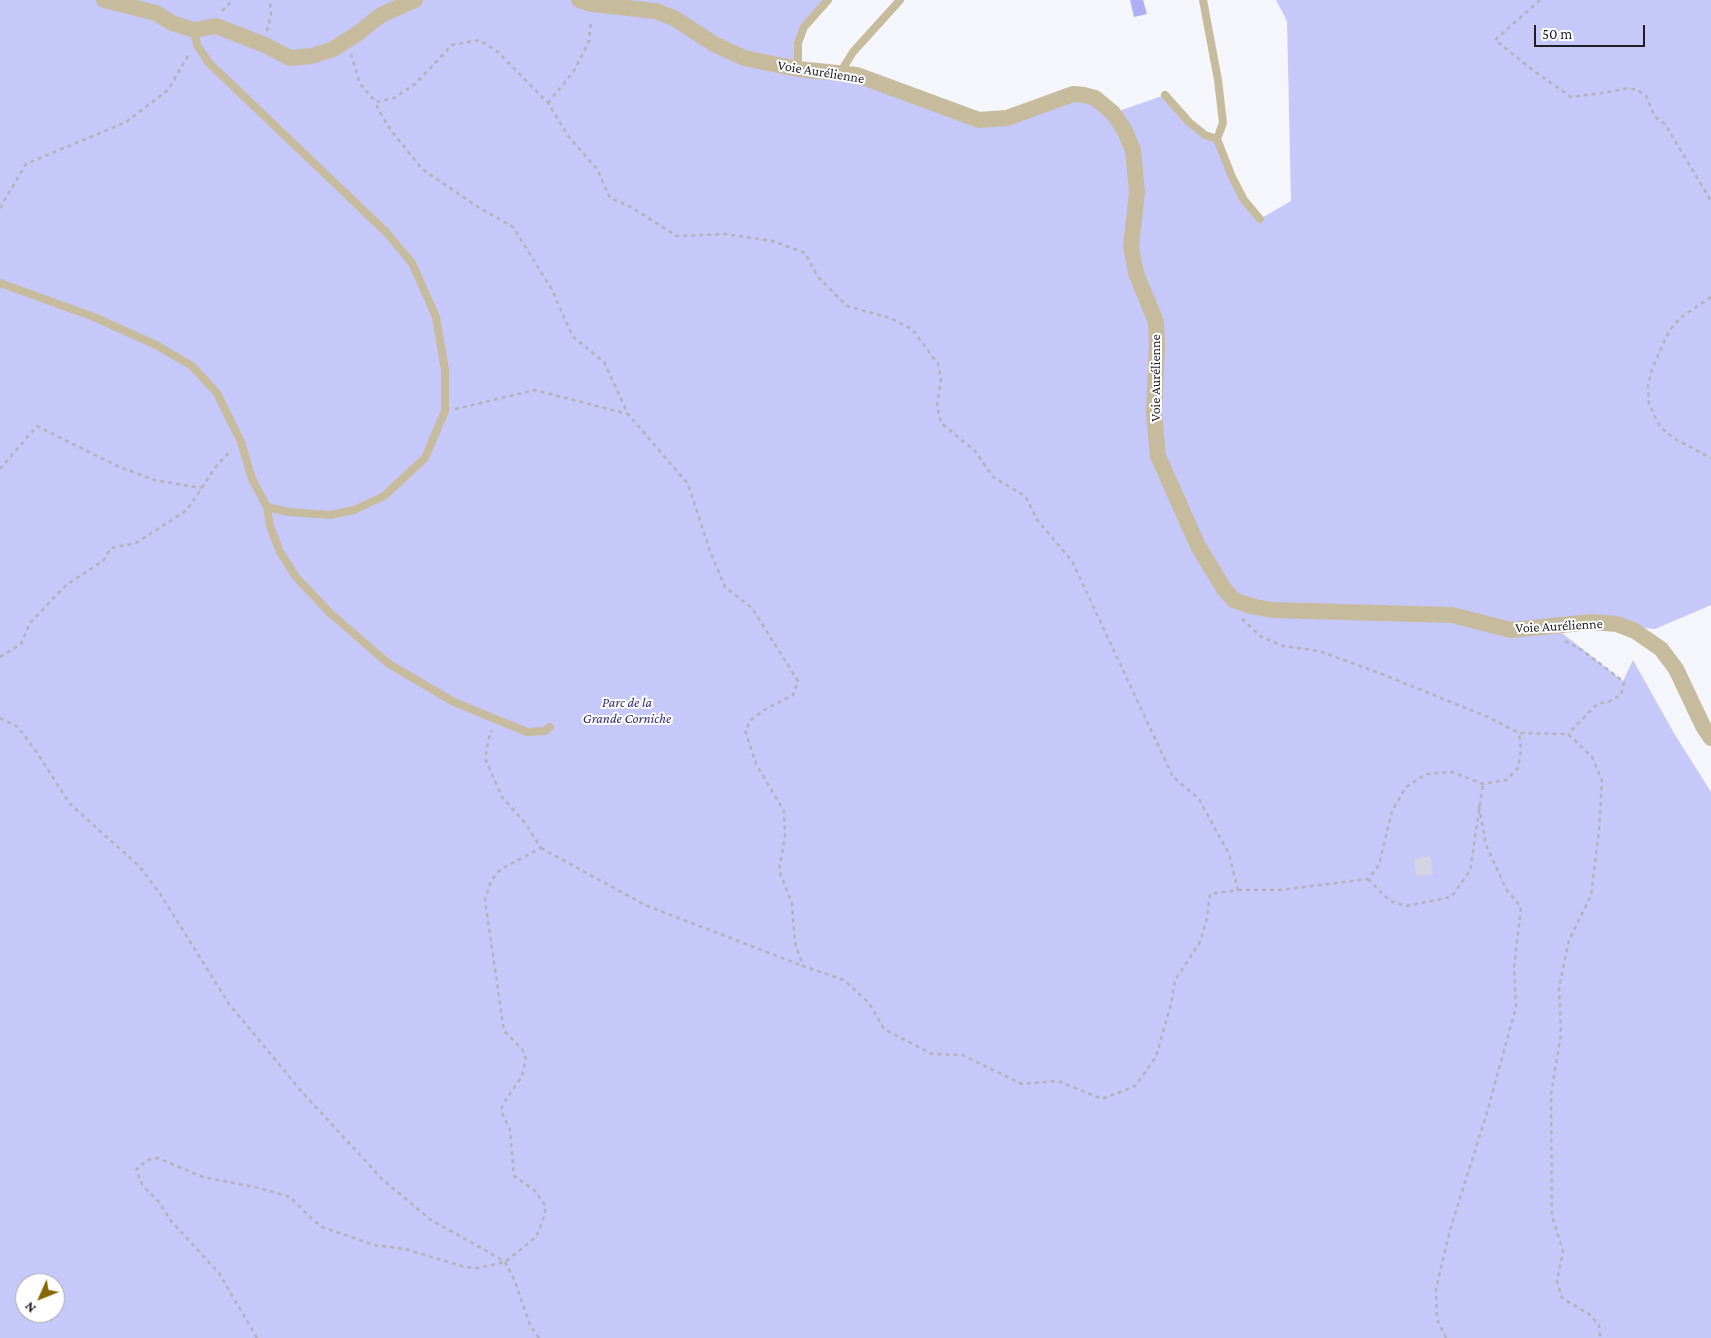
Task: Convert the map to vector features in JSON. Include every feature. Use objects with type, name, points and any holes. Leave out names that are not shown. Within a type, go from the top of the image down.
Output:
[{"type":"street","points":[[104,0],[156,13],[196,38],[216,26],[264,45],[290,58],[312,56],[333,49],[347,41],[381,15],[415,0]]},
{"type":"street","name":"Voie Aurélienne","points":[[586,2],[654,10],[674,18],[714,44],[744,58],[798,69],[857,75],[979,120],[1007,118],[1073,94],[1095,98],[1113,113],[1124,129],[1133,150],[1137,192],[1131,247],[1136,273],[1156,322],[1158,345],[1154,412],[1158,456],[1198,546],[1224,589],[1234,600],[1272,610],[1452,615],[1511,630],[1592,622],[1617,624],[1635,631],[1661,649],[1676,669],[1703,726],[1711,738]]},
{"type":"lane","points":[[798,69],[798,43],[804,26],[828,0]]},
{"type":"lane","points":[[840,73],[853,52],[900,0]]},
{"type":"lane","points":[[1203,0],[1218,80],[1223,123],[1217,139],[1232,177],[1244,200],[1260,219]]},
{"type":"lane","points":[[196,38],[209,63],[386,232],[412,262],[436,317],[445,370],[445,411],[425,458],[384,496],[354,510],[330,515],[289,512],[267,507]]},
{"type":"lane","points":[[1165,95],[1189,122],[1205,135],[1217,139]]},
{"type":"lane","points":[[0,283],[94,318],[156,345],[192,366],[217,392],[241,442],[252,479],[267,507],[270,526],[280,552],[296,577],[330,613],[389,664],[454,702],[527,732],[545,731],[550,727]]},
{"type":"path","points":[[264,45],[271,15],[270,0]]},
{"type":"path","points":[[1540,0],[1495,40],[1571,97],[1628,88],[1637,90],[1646,96],[1655,117],[1665,124],[1711,201]]},
{"type":"path","points":[[548,103],[574,71],[589,41],[586,2]]},
{"type":"path","points":[[0,208],[26,164],[126,122],[168,90],[196,38]]},
{"type":"path","points":[[376,102],[394,98],[415,84],[452,45],[479,40],[498,52],[548,103],[568,136],[597,168],[610,198],[629,206],[677,236],[725,234],[773,241],[805,254],[818,277],[848,306],[890,318],[912,329],[938,364],[941,379],[937,406],[941,423],[975,452],[993,476],[1025,496],[1038,521],[1072,561],[1173,777],[1199,799],[1229,854],[1238,890]]},
{"type":"path","points":[[347,41],[360,84],[376,102],[390,129],[422,169],[478,207],[513,227],[551,288],[573,337],[604,362],[628,414],[688,484],[710,551],[725,587],[752,608],[798,681],[793,695],[764,710],[752,719],[745,730],[756,764],[784,811],[785,837],[779,870],[792,904],[794,943],[803,966]]},
{"type":"path","points":[[1711,297],[1680,318],[1669,331],[1652,369],[1648,386],[1649,404],[1660,427],[1675,439],[1711,458]]},
{"type":"path","points":[[445,411],[535,390],[628,414]]},
{"type":"path","points":[[0,470],[37,426],[115,465],[154,480],[202,488]]},
{"type":"path","points":[[0,657],[21,644],[30,623],[66,585],[104,561],[111,548],[136,543],[187,510],[217,465],[241,442]]},
{"type":"path","points":[[1234,600],[1242,620],[1260,636],[1283,646],[1319,651],[1379,673],[1488,717],[1519,733],[1568,734],[1592,757],[1602,781],[1599,830],[1591,896],[1569,940],[1559,987],[1561,1034],[1551,1094],[1552,1216],[1563,1251],[1557,1281],[1562,1298],[1589,1314],[1599,1325],[1600,1338]]},
{"type":"path","points":[[1553,625],[1560,639],[1582,650],[1624,682],[1621,695],[1606,704],[1595,706],[1568,734]]},
{"type":"path","points":[[0,718],[18,728],[42,760],[69,803],[139,866],[161,895],[229,1004],[302,1092],[382,1179],[431,1220],[484,1248],[504,1262],[514,1279],[530,1325],[539,1338]]},
{"type":"path","points":[[497,719],[489,737],[485,758],[502,797],[526,824],[541,848],[644,905],[844,980],[869,1003],[884,1029],[932,1054],[962,1055],[1022,1084],[1058,1081],[1102,1099],[1135,1086],[1156,1057],[1171,1004],[1175,980],[1199,944],[1207,919],[1210,894],[1238,890],[1280,890],[1368,879],[1379,865],[1392,810],[1406,787],[1426,774],[1452,772],[1484,784],[1506,780],[1518,768],[1519,733]]},
{"type":"path","points":[[1368,879],[1390,901],[1406,906],[1451,897],[1470,871],[1484,784]]},
{"type":"path","points":[[1446,1338],[1437,1319],[1436,1289],[1450,1230],[1486,1116],[1516,1006],[1514,968],[1521,907],[1506,889],[1486,845],[1479,806]]},
{"type":"path","points":[[257,1338],[219,1273],[171,1221],[158,1202],[143,1186],[136,1170],[147,1160],[158,1158],[204,1177],[259,1188],[290,1198],[322,1226],[374,1245],[405,1249],[464,1267],[478,1268],[504,1262],[536,1237],[546,1209],[534,1190],[514,1176],[510,1130],[501,1110],[522,1076],[526,1056],[522,1049],[504,1031],[485,900],[491,881],[501,869],[541,848]]},
{"type":"green space","name":"Parc de la Grande Corniche","points":[[0,0],[828,0],[804,26],[798,60],[811,70],[840,73],[979,120],[1073,94],[1113,113],[1165,95],[1189,122],[1217,139],[1232,177],[1260,219],[1291,201],[1287,21],[1276,0],[1711,0],[1711,605],[1655,629],[1594,624],[1553,626],[1623,681],[1633,660],[1675,735],[1711,792],[1711,1338],[0,1338]]},
{"type":"shaded area","points":[[1130,0],[1143,0],[1147,14],[1134,17]]},
{"type":"building","points":[[1430,856],[1433,874],[1416,876],[1414,859]]}]
